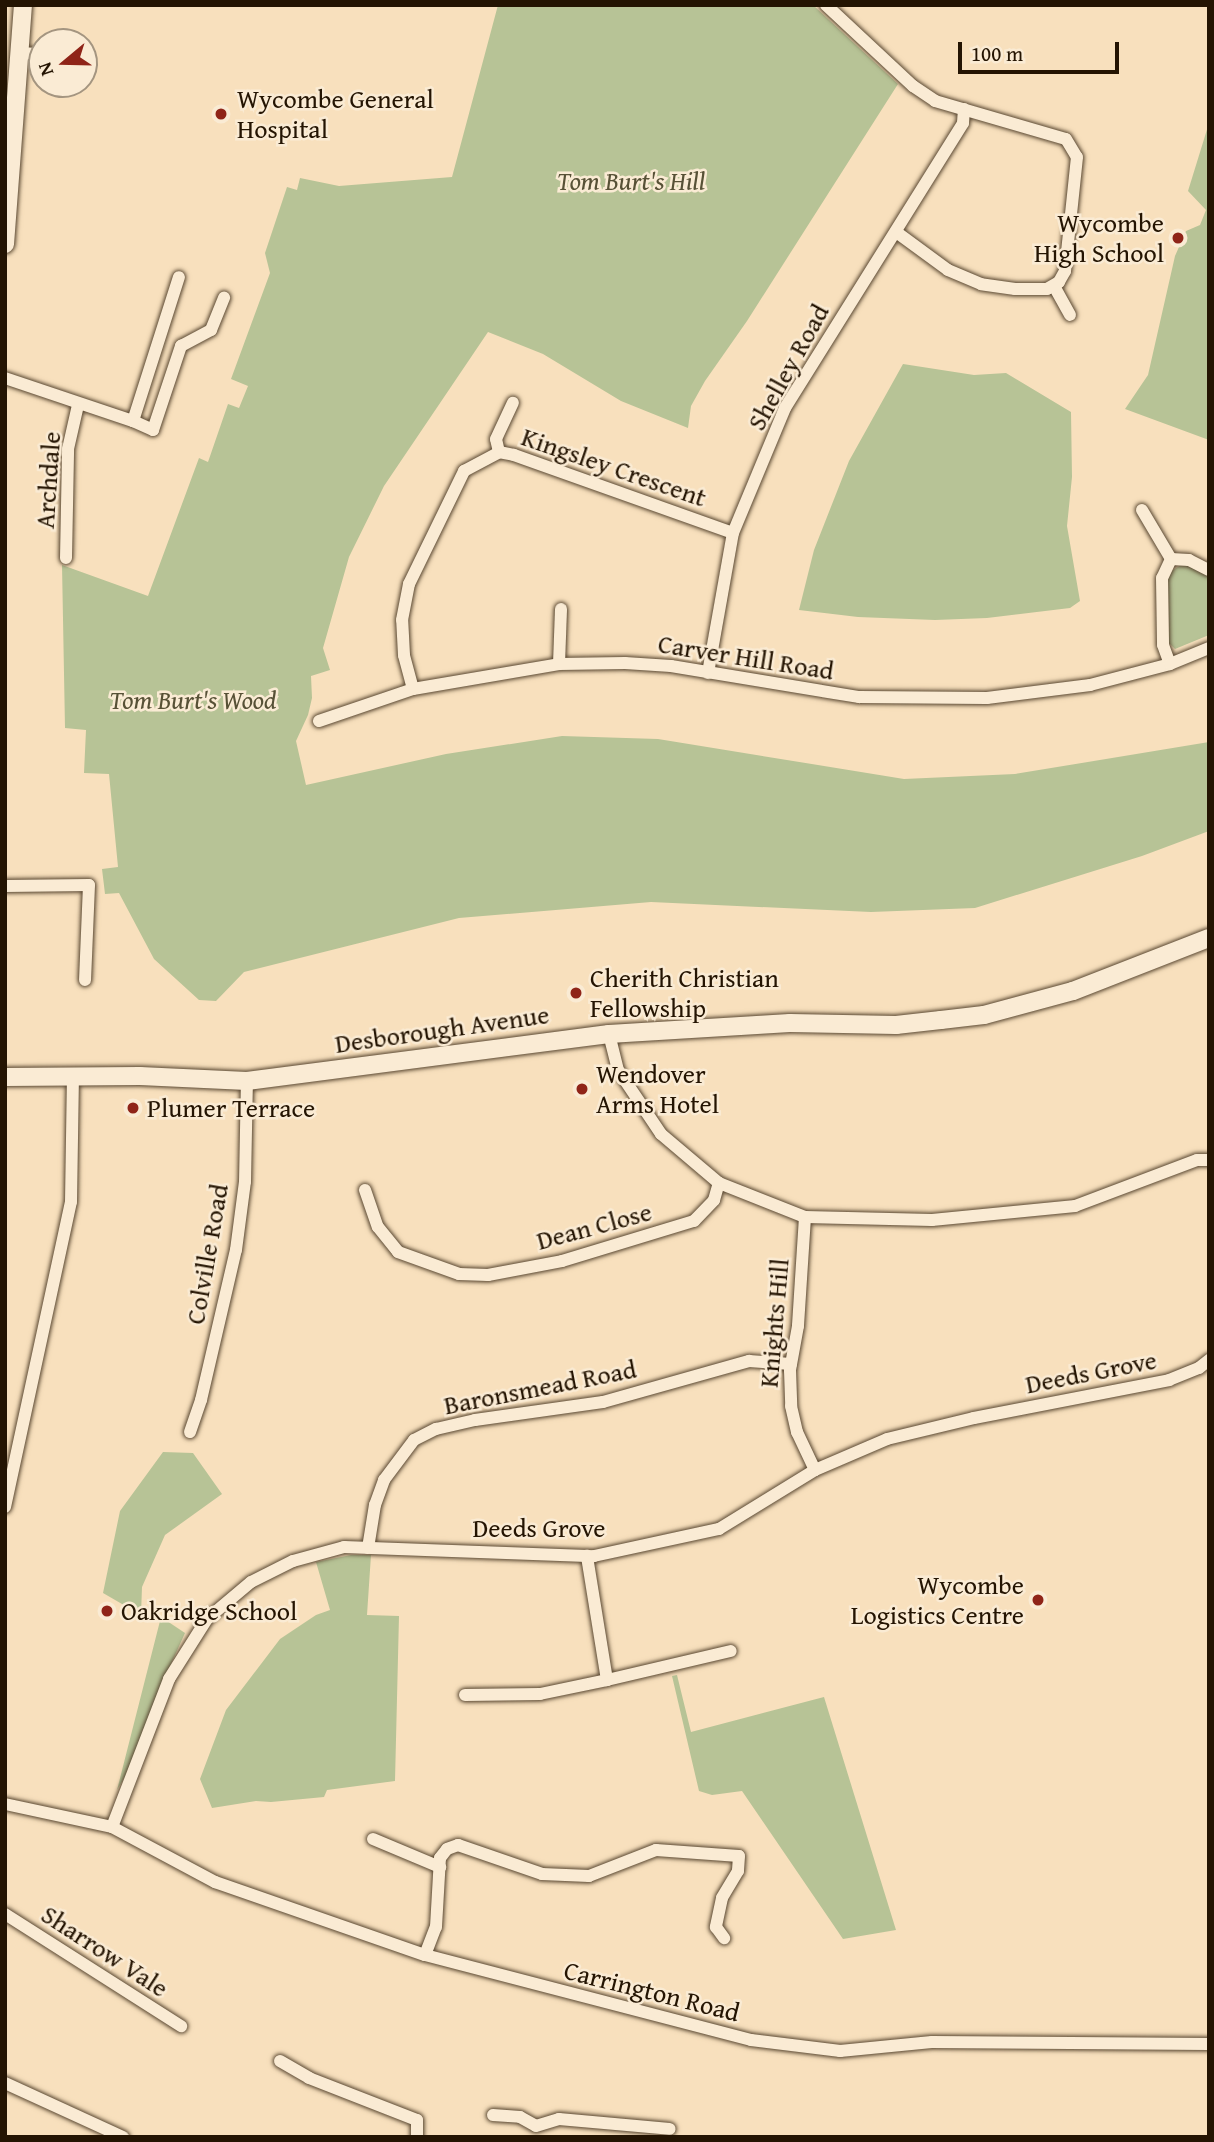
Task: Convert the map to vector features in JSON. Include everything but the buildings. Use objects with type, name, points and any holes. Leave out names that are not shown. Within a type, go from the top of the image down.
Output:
[{"type":"street","points":[[5,244],[23,5]]},
{"type":"street","points":[[826,5],[913,86],[935,101],[1066,139],[1076,151],[1077,165],[1065,271],[1054,286],[1015,289],[981,284],[948,270],[896,232]]},
{"type":"street","points":[[20,52],[28,53]]},
{"type":"street","name":"Shelley Road","points":[[708,673],[733,533],[785,408],[963,122],[964,109]]},
{"type":"street","points":[[132,421],[179,278]]},
{"type":"street","points":[[1054,286],[1070,315]]},
{"type":"street","points":[[5,378],[153,430],[181,346],[211,330],[224,297]]},
{"type":"street","points":[[499,452],[496,439],[513,403]]},
{"type":"street","name":"Archdale","points":[[66,558],[68,449],[78,405]]},
{"type":"street","name":"Kingsley Crescent","points":[[414,690],[404,655],[402,620],[409,584],[464,471],[499,452],[733,533]]},
{"type":"street","points":[[1142,510],[1171,559]]},
{"type":"street","points":[[1171,559],[1189,560],[1209,570]]},
{"type":"street","points":[[1170,664],[1163,645],[1161,578],[1171,559]]},
{"type":"street","points":[[559,664],[561,609]]},
{"type":"street","name":"Carver Hill Road","points":[[319,722],[414,690],[559,664],[625,663],[859,697],[987,698],[1090,685],[1170,664],[1209,648]]},
{"type":"street","points":[[5,886],[89,885],[85,980]]},
{"type":"street","name":"Desborough Avenue","points":[[5,1077],[73,1076],[247,1081],[609,1034],[790,1023],[895,1025],[984,1015],[1073,991],[1209,939]]},
{"type":"street","points":[[609,1034],[618,1070],[662,1134],[719,1183],[805,1217],[932,1220],[1075,1206],[1197,1160],[1209,1160]]},
{"type":"street","points":[[5,1507],[71,1202],[73,1076]]},
{"type":"street","name":"Colville Road","points":[[190,1432],[201,1400],[236,1250],[245,1182],[247,1081]]},
{"type":"street","name":"Dean Close","points":[[365,1190],[378,1227],[398,1252],[459,1274],[488,1275],[562,1261],[694,1221],[714,1200],[719,1183]]},
{"type":"street","name":"Knights Hill","points":[[805,1217],[798,1326],[791,1364],[791,1406],[797,1432],[814,1470]]},
{"type":"street","name":"Deeds Grove","points":[[113,1827],[169,1679],[207,1619],[251,1582],[293,1561],[344,1547],[587,1556],[719,1529],[814,1470],[887,1439],[974,1418],[1169,1380],[1199,1368],[1209,1360]]},
{"type":"street","name":"Baronsmead Road","points":[[368,1548],[375,1505],[384,1480],[414,1440],[436,1429],[475,1420],[603,1402],[749,1361],[791,1364]]},
{"type":"street","points":[[587,1556],[607,1680]]},
{"type":"street","points":[[465,1695],[540,1694],[731,1651]]},
{"type":"street","name":"Carrington Road","points":[[5,1804],[113,1827],[215,1882],[425,1955],[751,2040],[840,2050],[932,2042],[1208,2046]]},
{"type":"street","points":[[373,1839],[440,1867]]},
{"type":"street","points":[[425,1955],[436,1927],[440,1858],[447,1849],[458,1845],[542,1874],[589,1877],[656,1850],[739,1856],[738,1871],[722,1898],[716,1927],[724,1938]]},
{"type":"street","name":"Sharrow Vale","points":[[5,1914],[181,2026]]},
{"type":"street","points":[[280,2061],[309,2078],[417,2120],[417,2137]]},
{"type":"street","points":[[5,2083],[123,2137]]},
{"type":"street","points":[[493,2115],[520,2117],[536,2132],[559,2119],[670,2129]]},
{"type":"green space","name":"Tom Burt's Wood","points":[[498,5],[813,5],[898,84],[747,321],[705,381],[691,406],[688,428],[621,401],[543,354],[488,332],[384,486],[349,557],[323,648],[330,670],[311,676],[312,698],[308,715],[296,741],[306,785],[446,754],[562,736],[658,739],[904,779],[1015,774],[1209,742],[1209,831],[1142,856],[975,908],[871,912],[651,902],[459,918],[244,972],[216,1001],[199,1000],[154,959],[119,893],[105,894],[102,869],[118,867],[109,774],[84,773],[86,730],[65,728],[62,565],[148,596],[199,458],[208,462],[228,404],[239,408],[248,386],[231,379],[270,273],[265,253],[287,187],[297,190],[300,178],[339,186],[452,177]]},
{"type":"green space","points":[[1209,123],[1209,440],[1125,409],[1148,375],[1175,256],[1186,231],[1200,225],[1206,210],[1188,191]]},
{"type":"green space","points":[[903,364],[974,375],[1006,373],[1071,412],[1072,477],[1067,526],[1080,601],[1070,608],[987,618],[935,620],[858,617],[799,610],[814,550],[849,461]]},
{"type":"green space","points":[[1183,564],[1209,574],[1209,635],[1175,649],[1169,643],[1168,573]]},
{"type":"green space","points":[[163,1452],[193,1453],[222,1494],[165,1535],[142,1587],[141,1615],[103,1593],[120,1511]]},
{"type":"green space","points":[[351,1555],[371,1555],[367,1615],[399,1616],[395,1781],[327,1790],[324,1797],[256,1801],[212,1808],[200,1779],[226,1710],[280,1639],[316,1615],[330,1610],[316,1562]]},
{"type":"green space","points":[[161,1617],[185,1633],[160,1688],[134,1762],[117,1790]]},
{"type":"green space","points":[[677,1675],[691,1732],[824,1697],[896,1930],[843,1939],[742,1791],[712,1795],[699,1791],[672,1676]]},
{"type":"place","name":"Wycombe General Hospital","points":[[221,114]]},
{"type":"place","name":"Wycombe High School","points":[[1178,238]]},
{"type":"place","name":"Cherith Christian Fellowship","points":[[576,993]]},
{"type":"place","name":"Wendover Arms Hotel","points":[[582,1089]]},
{"type":"place","name":"Plumer Terrace","points":[[133,1108]]},
{"type":"place","name":"Wycombe Logistics Centre","points":[[1038,1600]]},
{"type":"place","name":"Oakridge School","points":[[107,1611]]},
{"type":"park label","name":"Tom Burt's Hill","points":[[631,181]]}]
